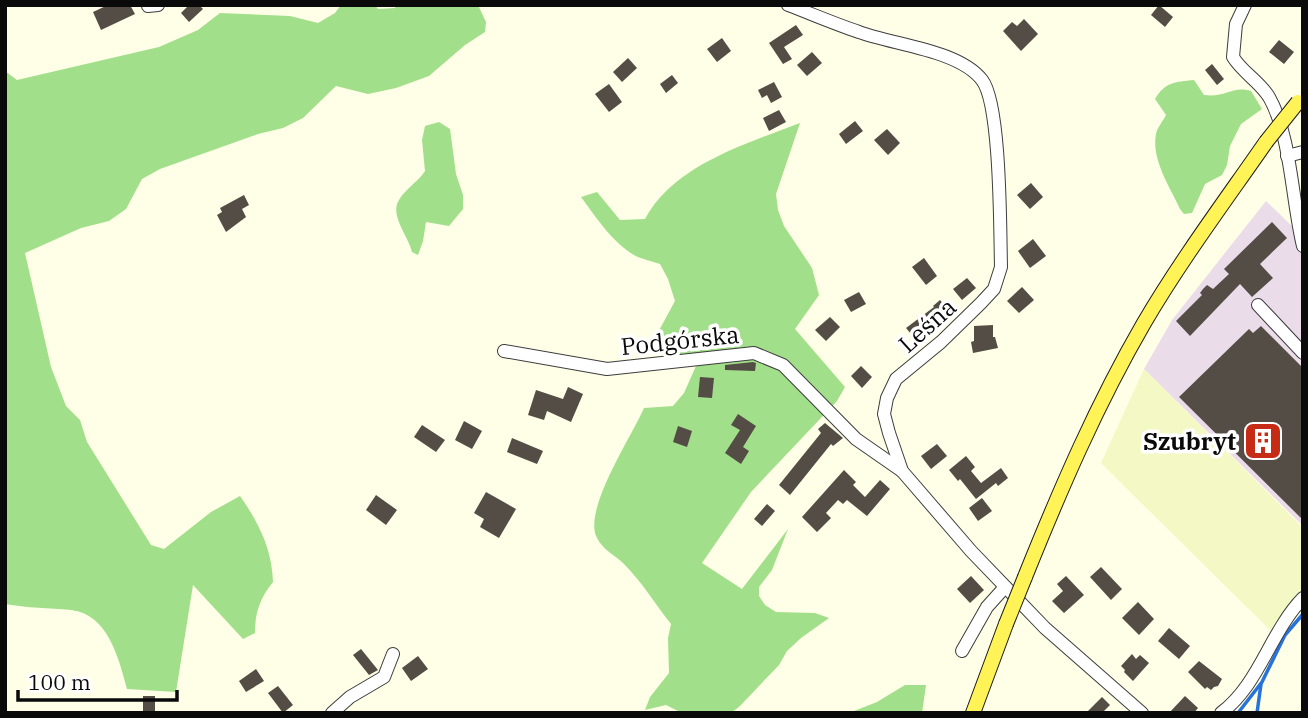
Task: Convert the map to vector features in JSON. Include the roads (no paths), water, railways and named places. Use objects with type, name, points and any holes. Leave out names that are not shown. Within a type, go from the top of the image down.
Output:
[{"type":"main road","points":[[973,713],[1006,624],[1075,457],[1118,370],[1178,269],[1266,142],[1300,99]]},
{"type":"street","points":[[148,6],[158,5]]},
{"type":"street","name":"Leśna","points":[[788,5],[860,33],[963,63],[982,80],[994,113],[1001,267],[999,277],[994,289],[981,303],[941,342],[896,379],[887,398],[884,414],[902,471],[971,551],[1045,628],[1142,713]]},
{"type":"street","points":[[1245,5],[1236,24],[1233,57],[1268,96],[1287,156],[1303,246]]},
{"type":"street","points":[[1287,156],[1303,152]]},
{"type":"street","points":[[1258,305],[1303,353]]},
{"type":"street","name":"Podgórska","points":[[504,351],[607,369],[754,353],[783,365],[856,439],[902,471]]},
{"type":"street","points":[[962,651],[987,607],[1006,587]]},
{"type":"street","points":[[1221,713],[1239,695],[1281,626],[1303,598]]},
{"type":"street","points":[[332,713],[350,697],[384,677],[393,654]]},
{"type":"waterway","points":[[1238,713],[1262,682],[1285,635],[1303,614]]},
{"type":"waterway","points":[[1257,713],[1261,684]]},
{"type":"place","name":"Szubryt","points":[[1263,441]]}]
